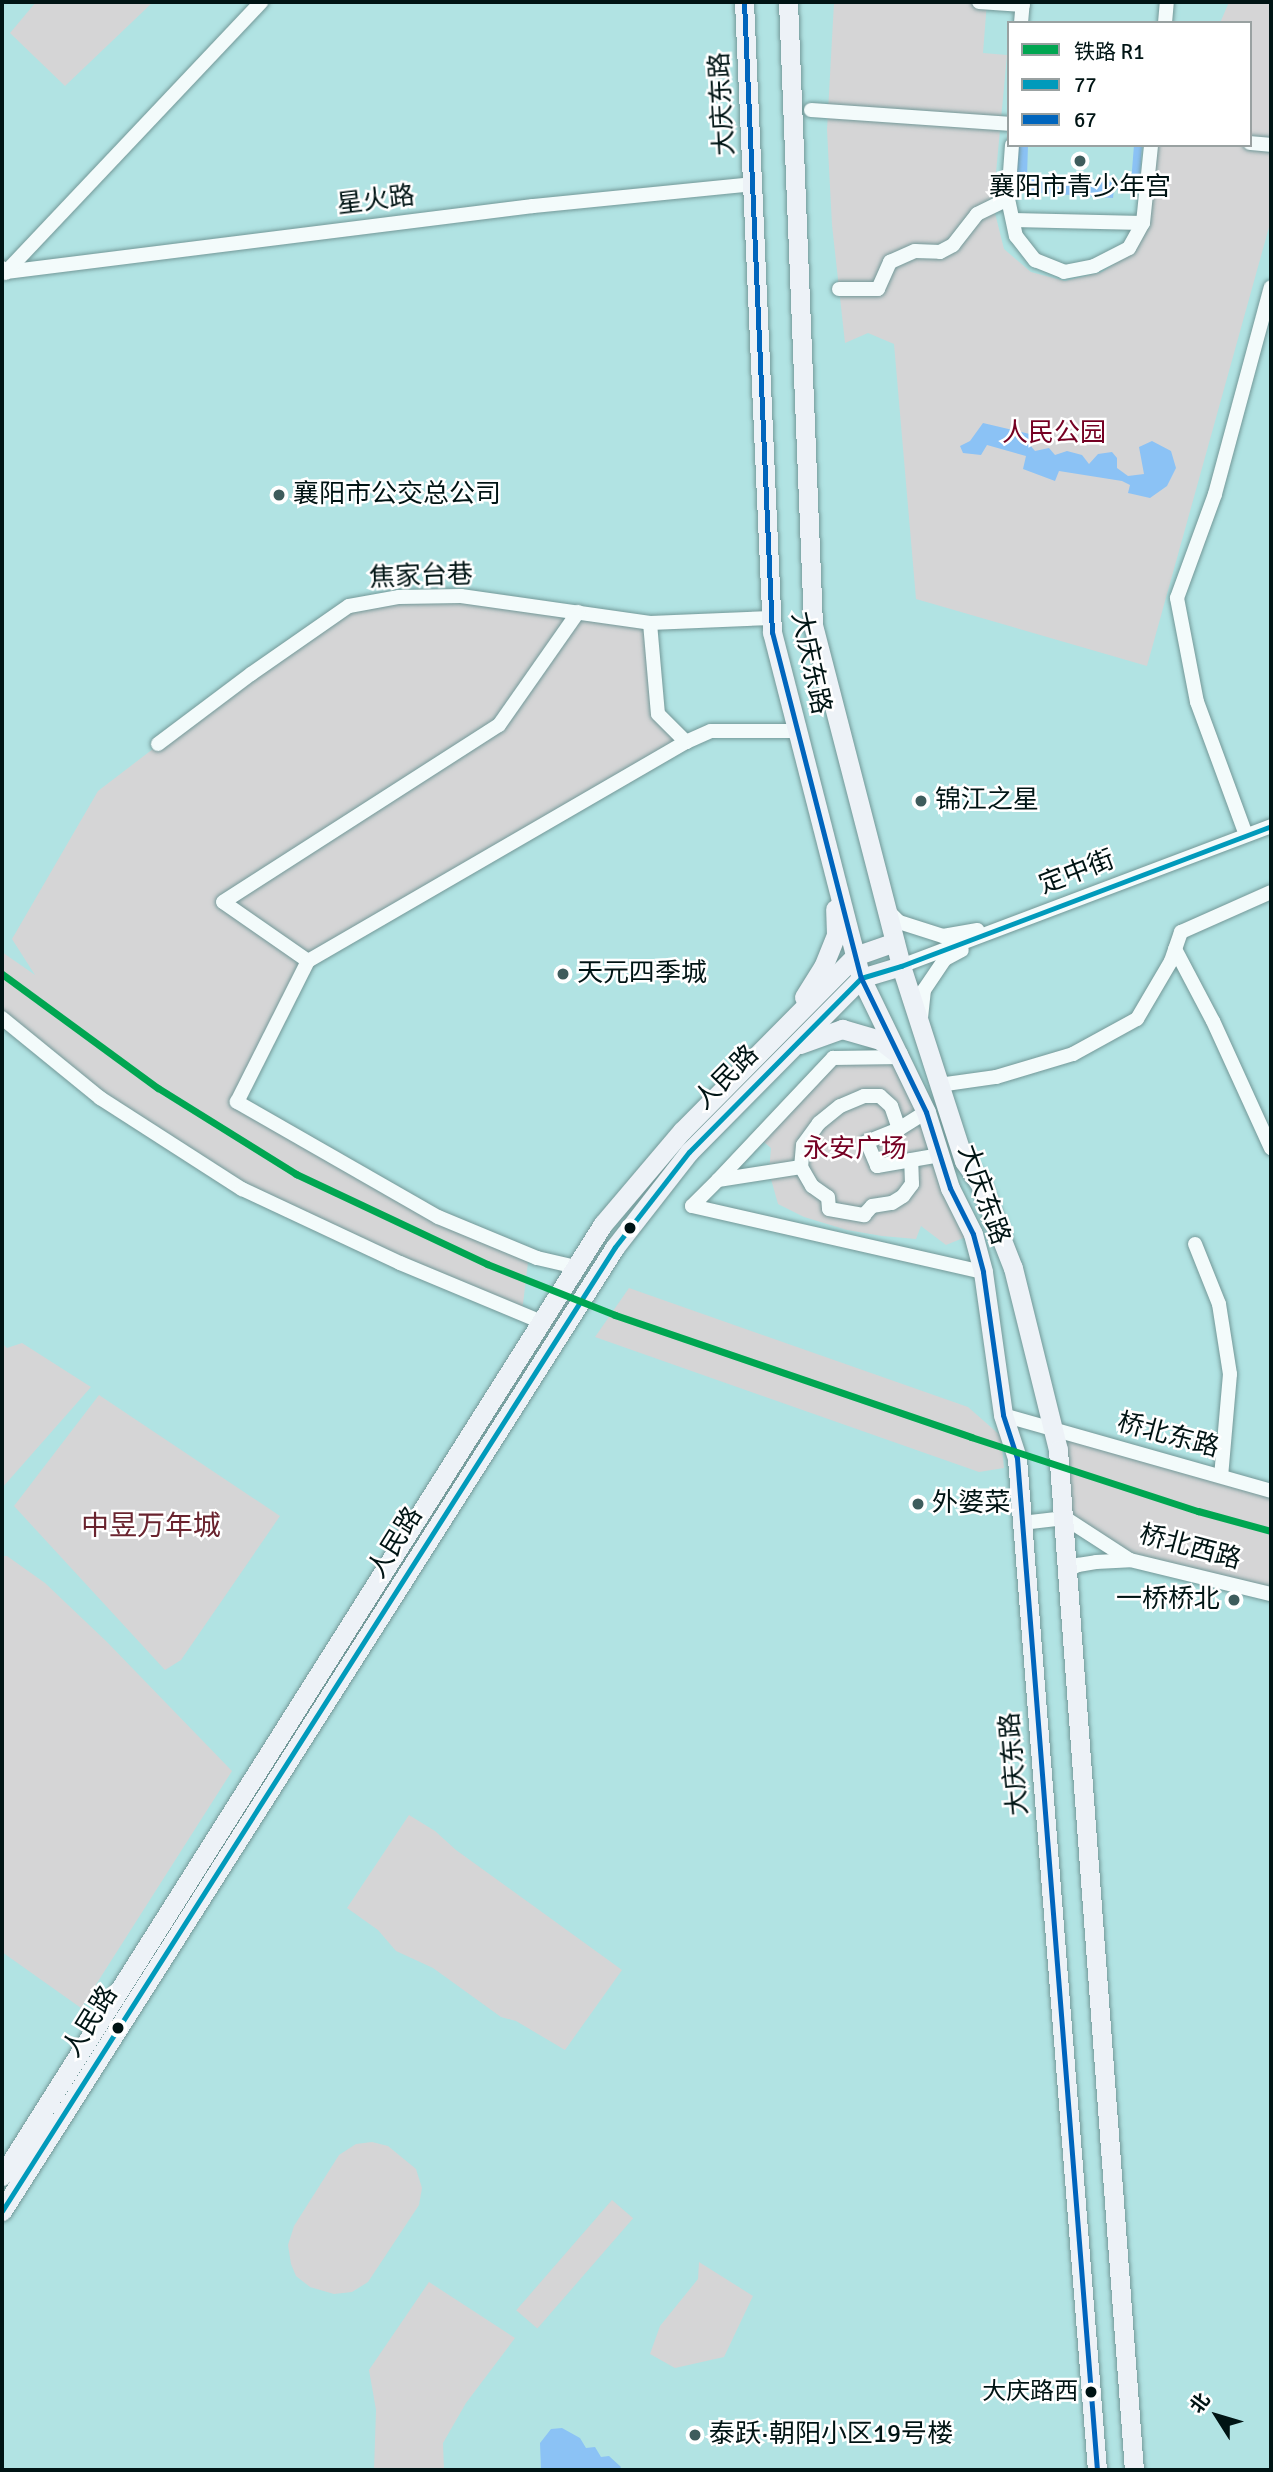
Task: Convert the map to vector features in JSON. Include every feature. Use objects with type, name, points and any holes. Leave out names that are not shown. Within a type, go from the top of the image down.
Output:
[{"type":"main road","name":"大庆东路","points":[[744,2],[771,618],[797,732],[861,978],[902,1057],[926,1112],[950,1188],[973,1234],[983,1272],[1003,1415],[1017,1458],[1097,2470]]},
{"type":"main road","name":"大庆东路","points":[[788,2],[813,625],[901,965],[964,1161],[980,1184],[1013,1268],[1058,1450],[1134,2470]]},
{"type":"main road","points":[[784,1029],[823,967],[836,934],[834,873]]},
{"type":"main road","name":"人民路","points":[[2,2176],[603,1224],[682,1131],[855,956],[895,942]]},
{"type":"main road","name":"人民路","points":[[2,2211],[615,1247],[689,1152],[861,978],[901,965]]},
{"type":"main road","points":[[796,1046],[842,1029],[880,1040],[902,1057]]},
{"type":"street","name":"星火路","points":[[3,272],[261,2]]},
{"type":"street","points":[[979,2],[1023,3],[1021,21]]},
{"type":"street","points":[[1165,21],[1167,2]]},
{"type":"street","points":[[811,110],[1007,124]]},
{"type":"street","points":[[1252,143],[1271,145]]},
{"type":"street","points":[[1012,147],[1008,199],[1016,236],[1035,260],[1064,272],[1094,266],[1129,248],[1143,223],[1151,147]]},
{"type":"street","name":"星火路","points":[[3,272],[533,206],[752,184]]},
{"type":"street","points":[[839,289],[878,289],[890,262],[915,251],[940,252],[953,245],[977,214],[1008,199]]},
{"type":"street","points":[[1013,220],[1143,223]]},
{"type":"street","points":[[1246,835],[1197,702],[1177,597],[1215,494],[1271,287]]},
{"type":"street","name":"焦家台巷","points":[[159,744],[349,606],[399,597],[461,596],[650,623],[771,618]]},
{"type":"street","points":[[307,961],[223,902],[499,725],[578,612]]},
{"type":"street","points":[[650,623],[658,714],[686,743]]},
{"type":"street","points":[[576,1267],[537,1258],[439,1217],[237,1102],[307,961],[711,731],[797,732]]},
{"type":"street","name":"定中街","points":[[901,965],[1271,826]]},
{"type":"street","points":[[939,1085],[996,1077],[1073,1054],[1137,1019],[1171,961],[1181,932],[1271,891]]},
{"type":"street","points":[[886,909],[899,922],[943,936],[1009,925]]},
{"type":"street","points":[[920,1025],[924,990],[945,959],[1009,925]]},
{"type":"street","points":[[1175,949],[1213,1021],[1271,1148]]},
{"type":"street","points":[[2,1018],[100,1098],[242,1189],[400,1263],[542,1322]]},
{"type":"street","points":[[902,1057],[833,1058],[692,1206],[983,1272]]},
{"type":"street","points":[[900,1129],[891,1106],[880,1096],[864,1096],[840,1105],[818,1123],[803,1145],[801,1167],[812,1186],[828,1197],[830,1209],[864,1215],[872,1206],[892,1203],[903,1196],[912,1184],[911,1160]]},
{"type":"street","points":[[926,1112],[900,1129],[867,1142],[877,1166],[940,1155]]},
{"type":"street","points":[[718,1180],[801,1167]]},
{"type":"street","points":[[1195,1244],[1219,1304],[1230,1374],[1221,1476]]},
{"type":"street","name":"桥北东路","points":[[1003,1415],[1271,1491]]},
{"type":"street","points":[[1022,1523],[1065,1518]]},
{"type":"street","name":"桥北西路","points":[[1065,1518],[1130,1560],[1271,1594]]},
{"type":"street","points":[[1067,1572],[1079,1565],[1130,1560]]},
{"type":"green space","points":[[36,2],[153,2],[65,86],[10,33]]},
{"type":"green space","name":"人民公园","points":[[834,2],[987,2],[983,53],[1007,55],[993,205],[1004,249],[1031,272],[1065,281],[1102,272],[1135,250],[1149,219],[1158,147],[1252,147],[1252,21],[1221,21],[1229,2],[1271,3],[1271,220],[1147,666],[916,599],[894,344],[868,333],[845,343],[832,225],[827,130]]},
{"type":"green space","points":[[461,596],[650,623],[658,714],[686,742],[308,961],[237,1102],[438,1217],[529,1254],[522,1312],[242,1189],[100,1098],[2,1012],[2,952],[35,975],[12,939],[98,791],[251,674],[349,606]]},
{"type":"green space","name":"永安广场","points":[[902,1057],[973,1234],[946,1245],[921,1226],[916,1239],[882,1236],[847,1230],[804,1217],[778,1204],[769,1172],[771,1148],[758,1137],[833,1058]]},
{"type":"green space","points":[[629,1288],[968,1407],[1001,1436],[1004,1468],[979,1472],[595,1337]]},
{"type":"green space","points":[[2,1343],[7,1348],[22,1343],[91,1387],[2,1488]]},
{"type":"green space","points":[[99,1395],[280,1516],[181,1660],[165,1670],[14,1506]]},
{"type":"green space","points":[[1052,1429],[1271,1491],[1271,1594],[1130,1560],[1065,1518]]},
{"type":"green space","points":[[2,1556],[7,1556],[45,1583],[107,1642],[232,1771],[81,2008],[2,1952]]},
{"type":"green space","points":[[409,1815],[435,1831],[456,1850],[622,1970],[565,2050],[516,2021],[501,2017],[433,1968],[396,1951],[378,1930],[347,1908]]},
{"type":"green space","points":[[372,2142],[388,2146],[416,2169],[422,2188],[419,2205],[368,2282],[352,2292],[334,2294],[310,2287],[296,2276],[291,2264],[288,2245],[294,2226],[339,2155],[356,2144]]},
{"type":"green space","points":[[612,2200],[633,2218],[537,2329],[516,2310]]},
{"type":"green space","points":[[699,2262],[753,2296],[724,2357],[675,2368],[650,2354],[660,2326],[698,2279]]},
{"type":"green space","points":[[429,2282],[515,2338],[466,2403],[443,2443],[444,2470],[374,2470],[376,2410],[369,2370]]},
{"type":"water","points":[[1016,147],[1028,147],[1027,177],[1131,183],[1134,147],[1142,147],[1139,191],[1114,189],[1113,198],[1028,192],[1028,180],[1014,178]]},
{"type":"water","points":[[983,423],[1034,435],[1030,445],[1035,451],[1049,448],[1055,455],[1067,451],[1082,455],[1089,464],[1098,454],[1112,452],[1117,458],[1117,468],[1128,476],[1144,474],[1139,447],[1152,441],[1171,451],[1176,468],[1167,486],[1150,498],[1128,493],[1130,485],[1122,481],[1059,471],[1055,481],[1023,469],[1026,456],[987,445],[981,455],[963,453],[960,446],[970,441]]},
{"type":"water","points":[[562,2428],[580,2438],[586,2448],[595,2447],[601,2457],[609,2456],[621,2467],[619,2470],[541,2470],[540,2443],[551,2429]]},
{"type":"rail line","name":"R1","points":[[2,974],[158,1088],[296,1174],[487,1264],[615,1315],[971,1437],[1198,1511],[1271,1531]]},
{"type":"transit line","name":"67","points":[[744,2],[772,632],[861,978],[926,1112],[950,1188],[973,1234],[983,1272],[1003,1415],[1017,1458],[1097,2470]]},
{"type":"transit line","name":"77","points":[[2,2211],[615,1247],[689,1152],[861,978],[901,966],[1271,826]]},
{"type":"place","name":"襄阳市青少年宫","points":[[1080,161]]},
{"type":"place","name":"襄阳市公交总公司","points":[[279,495]]},
{"type":"place","name":"锦江之星","points":[[921,801]]},
{"type":"place","name":"天元四季城","points":[[563,974]]},
{"type":"place","name":"外婆菜","points":[[918,1504]]},
{"type":"place","name":"一桥桥北","points":[[1234,1600]]},
{"type":"place","name":"大庆路西","points":[[1091,2392]]},
{"type":"place","name":"泰跃·朝阳小区19号楼","points":[[695,2435]]},
{"type":"district","name":"中昱万年城","points":[[151,1526]]}]
